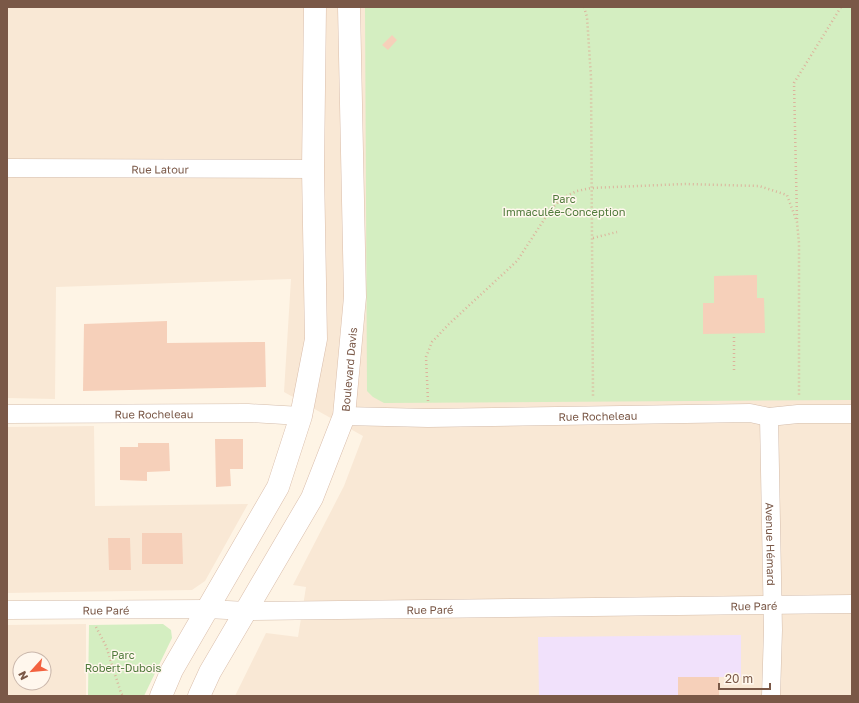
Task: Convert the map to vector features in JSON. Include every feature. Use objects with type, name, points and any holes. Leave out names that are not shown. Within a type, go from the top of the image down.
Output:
[{"type":"street","points":[[161,696],[172,670],[278,487],[301,416],[316,339],[313,169],[315,7]]},
{"type":"street","name":"Boulevard Davis","points":[[199,696],[210,672],[312,498],[344,416],[355,298],[349,7]]},
{"type":"street","name":"Rue Latour","points":[[7,168],[313,169]]},
{"type":"street","name":"Rue Rocheleau","points":[[7,414],[248,413],[301,416]]},
{"type":"street","name":"Rue Rocheleau","points":[[344,416],[428,418],[750,413],[769,417],[798,414],[852,414]]},
{"type":"street","name":"Avenue Hémard","points":[[769,417],[773,604],[771,696]]},
{"type":"street","name":"Rue Paré","points":[[7,610],[207,609],[247,611],[852,604]]},
{"type":"path","points":[[584,7],[587,17],[591,77],[591,188],[593,238],[592,416]]},
{"type":"path","points":[[798,414],[799,250],[794,83],[841,7]]},
{"type":"path","points":[[428,418],[426,357],[432,342],[449,324],[517,261],[551,210],[564,197],[577,191],[591,188],[685,184],[759,186],[787,195],[797,222]]},
{"type":"path","points":[[593,238],[617,232]]},
{"type":"path","points":[[734,334],[734,370]]},
{"type":"path","points":[[87,609],[106,646],[123,696]]},
{"type":"shaded area","points":[[7,7],[852,7],[852,696],[235,696],[266,633],[298,637],[306,587],[293,585],[344,486],[363,436],[284,392],[291,279],[56,287],[55,399],[7,398]]},
{"type":"shaded area","points":[[94,426],[95,506],[248,504],[205,581],[192,590],[7,593],[7,427]]},
{"type":"shaded area","points":[[86,624],[86,696],[7,696],[7,625]]},
{"type":"shaded area","points":[[741,635],[741,677],[719,677],[719,696],[539,696],[538,637]]},
{"type":"green space","name":"Parc Immaculée-Conception","points":[[365,7],[852,7],[852,400],[384,403],[373,397],[367,391]]},
{"type":"green space","name":"Parc Robert-Dubois","points":[[163,624],[171,630],[172,638],[144,696],[88,696],[89,625]]},
{"type":"building","points":[[392,35],[397,40],[388,50],[382,45]]},
{"type":"building","points":[[757,275],[757,298],[764,298],[765,333],[703,334],[703,303],[714,303],[714,276]]},
{"type":"building","points":[[167,321],[167,343],[265,342],[266,387],[83,391],[84,324]]},
{"type":"building","points":[[215,439],[243,439],[243,469],[230,469],[231,486],[216,487]]},
{"type":"building","points":[[138,443],[169,443],[170,471],[147,472],[147,481],[120,480],[120,447],[138,447]]},
{"type":"building","points":[[142,533],[182,533],[183,564],[142,564]]},
{"type":"building","points":[[108,538],[130,538],[131,570],[109,570]]},
{"type":"building","points":[[678,677],[719,677],[719,696],[678,696]]}]
